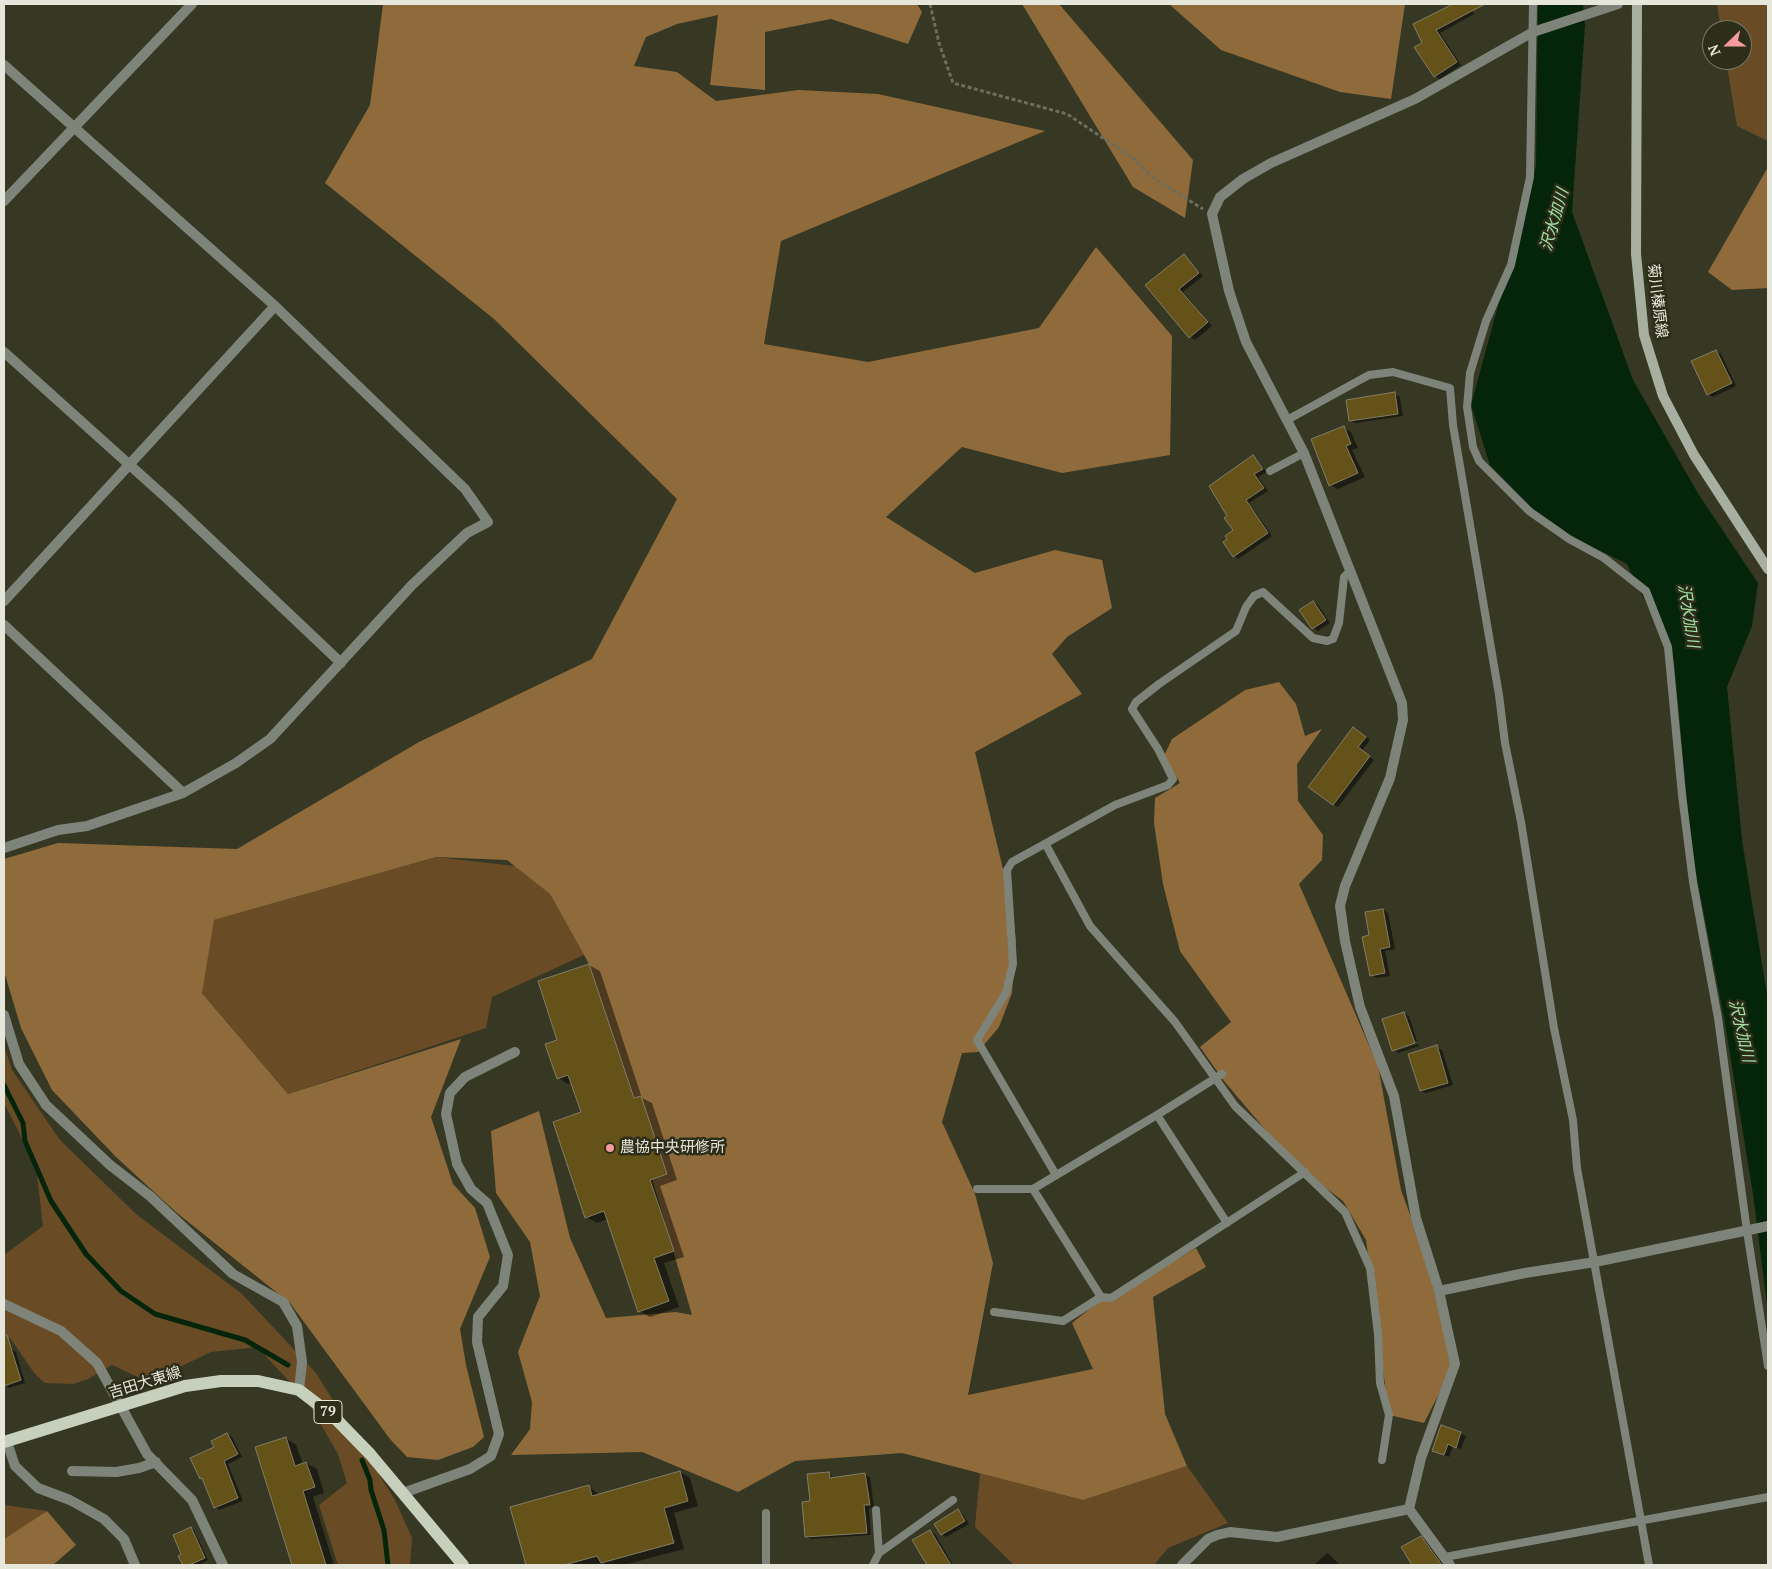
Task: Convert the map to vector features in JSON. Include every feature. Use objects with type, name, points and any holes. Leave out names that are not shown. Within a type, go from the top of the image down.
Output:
[{"type":"main road","name":"菊川榛原線","points":[[1637,4],[1636,254],[1644,335],[1667,405],[1694,455],[1768,569]]},
{"type":"main road","name":"吉田大東線","points":[[5,1442],[186,1386],[221,1381],[258,1381],[299,1390],[333,1416],[370,1454],[463,1565]]},
{"type":"street","points":[[4,201],[192,4]]},
{"type":"street","points":[[1409,1509],[1421,1458],[1455,1364],[1439,1291],[1416,1218],[1394,1096],[1360,1007],[1340,906],[1346,886],[1390,778],[1403,720],[1402,703],[1395,682],[1382,658],[1304,453],[1246,342],[1229,291],[1212,214],[1220,197],[1243,179],[1271,162],[1415,99],[1533,32],[1618,4]]},
{"type":"street","points":[[4,65],[275,306],[465,489],[488,522],[466,533],[412,585],[270,739],[236,763],[183,793],[87,826],[58,830],[4,848]]},
{"type":"street","points":[[4,602],[275,306]]},
{"type":"street","points":[[4,352],[228,555],[341,663]]},
{"type":"street","points":[[4,625],[183,793]]},
{"type":"street","points":[[4,1015],[19,1064],[46,1105],[110,1165],[150,1196],[233,1274],[283,1302],[297,1326],[302,1362],[299,1390]]},
{"type":"street","points":[[403,1493],[470,1469],[491,1456],[500,1434],[477,1342],[478,1317],[503,1286],[508,1255],[487,1203],[471,1189],[457,1164],[446,1114],[450,1094],[465,1077],[514,1052]]},
{"type":"street","points":[[1439,1291],[1525,1273],[1595,1262],[1768,1226]]},
{"type":"street","points":[[4,1304],[61,1331],[97,1363],[147,1454],[192,1500],[223,1565]]},
{"type":"street","points":[[5,1442],[15,1466],[38,1488],[70,1500],[104,1519],[124,1540],[135,1565]]},
{"type":"street","points":[[72,1471],[116,1472],[156,1462]]},
{"type":"street","points":[[1409,1509],[1448,1561]]},
{"type":"street","points":[[1182,1565],[1208,1539],[1217,1535],[1230,1532],[1276,1538],[1409,1509]]},
{"type":"lane","points":[[1533,4],[1530,177],[1511,265],[1486,321],[1470,372],[1468,407],[1473,447],[1479,461],[1529,510],[1570,539],[1604,558],[1646,590],[1668,647],[1682,795],[1693,882],[1718,1018],[1751,1230],[1768,1366]]},
{"type":"lane","points":[[1287,420],[1369,375],[1393,372],[1450,388],[1453,426],[1499,695],[1505,743],[1521,822],[1554,1028],[1573,1120],[1577,1168],[1649,1565]]},
{"type":"lane","points":[[1270,471],[1304,453]]},
{"type":"lane","points":[[1056,1175],[977,1040],[1006,993],[1013,964],[1007,870],[1012,862],[1046,845],[1115,805],[1168,785],[1173,779],[1132,709],[1136,702],[1158,684],[1236,631],[1246,607],[1254,596],[1263,592],[1313,638],[1326,641],[1333,639],[1339,623],[1344,577],[1349,572]]},
{"type":"lane","points":[[1046,845],[1090,926],[1175,1022],[1219,1077],[1235,1106],[1345,1212],[1370,1268],[1378,1334],[1380,1382],[1389,1416],[1382,1460]]},
{"type":"lane","points":[[977,1189],[1032,1189],[1157,1116],[1219,1077]]},
{"type":"lane","points":[[1157,1116],[1227,1223]]},
{"type":"lane","points":[[994,1312],[1063,1321],[1101,1297],[1111,1298],[1305,1172]]},
{"type":"lane","points":[[1032,1189],[1101,1297]]},
{"type":"lane","points":[[1448,1561],[1642,1519],[1768,1496]]},
{"type":"lane","points":[[873,1565],[879,1553],[952,1500]]},
{"type":"lane","points":[[876,1510],[879,1553]]},
{"type":"lane","points":[[766,1513],[766,1565]]},
{"type":"path","points":[[930,4],[939,43],[954,83],[1067,114],[1134,158],[1153,178],[1212,214]]},
{"type":"shaded area","points":[[383,4],[917,4],[922,12],[908,44],[831,19],[765,32],[765,90],[710,85],[718,15],[677,24],[646,37],[634,66],[677,72],[716,101],[798,90],[878,94],[1045,131],[781,241],[764,344],[868,362],[1039,328],[1096,247],[1172,336],[1170,455],[1062,473],[962,447],[886,517],[975,573],[1055,550],[1102,560],[1112,608],[1067,637],[1052,654],[1082,694],[975,752],[1012,907],[1016,941],[1012,993],[999,1027],[978,1052],[962,1053],[942,1122],[975,1194],[993,1263],[968,1395],[1093,1369],[1072,1323],[1106,1296],[1109,1301],[1196,1248],[1206,1267],[1153,1297],[1165,1414],[1187,1466],[1083,1500],[902,1453],[795,1461],[738,1492],[642,1452],[511,1455],[530,1429],[532,1402],[518,1352],[540,1296],[530,1242],[496,1193],[491,1131],[539,1111],[570,1238],[606,1318],[676,1312],[692,1315],[589,964],[550,894],[507,860],[436,857],[214,920],[202,993],[288,1094],[461,1039],[431,1117],[453,1184],[475,1208],[490,1257],[460,1329],[466,1365],[484,1437],[473,1447],[438,1460],[407,1457],[390,1439],[290,1303],[177,1213],[116,1157],[52,1090],[21,1028],[4,971],[4,859],[58,843],[237,849],[419,742],[592,659],[677,499],[494,319],[325,183],[370,105]]},
{"type":"shaded area","points":[[1022,4],[1059,4],[1193,160],[1185,218],[1133,187]]},
{"type":"shaded area","points":[[1169,4],[1405,4],[1391,99],[1340,92],[1221,50]]},
{"type":"shaded area","points":[[1717,4],[1768,4],[1768,141],[1737,126],[1728,70],[1752,70],[1752,20],[1719,20]]},
{"type":"shaded area","points":[[1768,167],[1768,288],[1732,290],[1708,272]]},
{"type":"shaded area","points":[[1279,682],[1296,704],[1305,736],[1322,729],[1297,764],[1298,801],[1323,835],[1322,860],[1299,884],[1378,1066],[1401,1190],[1418,1237],[1453,1356],[1440,1392],[1424,1423],[1389,1415],[1366,1240],[1343,1201],[1310,1176],[1285,1153],[1224,1081],[1200,1047],[1231,1022],[1180,951],[1163,884],[1154,823],[1155,798],[1180,783],[1164,756],[1172,739],[1245,690]]},
{"type":"shaded area","points":[[436,857],[515,866],[550,894],[584,955],[492,997],[486,1028],[288,1094],[194,983],[214,920]]},
{"type":"shaded area","points":[[4,1046],[12,1070],[60,1140],[136,1214],[242,1294],[316,1373],[395,1500],[412,1538],[410,1565],[338,1565],[319,1505],[347,1483],[338,1454],[306,1399],[257,1347],[211,1352],[169,1372],[138,1377],[112,1365],[88,1379],[73,1384],[45,1383],[35,1374],[10,1338],[4,1339],[4,1255],[43,1226],[36,1166],[4,1103]]},
{"type":"shaded area","points":[[1187,1466],[1228,1523],[1168,1548],[1154,1565],[1014,1565],[975,1527],[980,1473],[1083,1500]]},
{"type":"shaded area","points":[[4,1505],[47,1511],[4,1539]]},
{"type":"shaded area","points":[[47,1511],[76,1545],[53,1565],[4,1565],[4,1539]]},
{"type":"water","name":"沢水加川","points":[[1538,4],[1583,4],[1585,25],[1572,212],[1633,380],[1699,495],[1758,583],[1752,626],[1727,687],[1742,840],[1768,1001],[1768,1313],[1753,1194],[1724,1018],[1692,853],[1674,661],[1627,564],[1549,525],[1490,465],[1471,405],[1536,166]]},
{"type":"building","points":[[1453,4],[1485,4],[1436,30],[1457,62],[1434,77],[1414,47],[1422,43],[1413,24]]},
{"type":"building","points":[[1184,254],[1199,273],[1179,289],[1208,322],[1189,338],[1145,285]]},
{"type":"building","points":[[1716,350],[1732,383],[1707,395],[1691,361]]},
{"type":"building","points":[[1395,392],[1398,414],[1349,421],[1346,400]]},
{"type":"building","points":[[1344,426],[1351,444],[1346,446],[1358,473],[1329,486],[1311,439]]},
{"type":"building","points":[[1253,455],[1263,469],[1254,474],[1264,488],[1246,500],[1268,533],[1233,557],[1223,542],[1227,539],[1225,536],[1233,530],[1224,518],[1227,516],[1209,486]]},
{"type":"building","points":[[1313,601],[1326,620],[1312,629],[1299,610]]},
{"type":"building","points":[[1353,727],[1366,737],[1358,747],[1370,756],[1333,805],[1308,787]]},
{"type":"building","points":[[1383,909],[1390,947],[1380,949],[1385,973],[1370,976],[1362,937],[1369,935],[1365,912]]},
{"type":"building","name":"農協中央研修所","points":[[589,964],[634,1098],[641,1096],[667,1174],[650,1180],[674,1251],[654,1258],[669,1301],[638,1312],[604,1211],[585,1218],[553,1122],[581,1112],[568,1075],[557,1079],[545,1044],[557,1040],[538,981]]},
{"type":"building","points":[[1404,1012],[1415,1043],[1392,1051],[1382,1019]]},
{"type":"building","points":[[1437,1045],[1448,1083],[1420,1091],[1408,1054]]},
{"type":"building","points":[[4,1335],[7,1335],[21,1380],[4,1386]]},
{"type":"building","points":[[1441,1425],[1461,1432],[1456,1448],[1448,1444],[1444,1455],[1432,1451]]},
{"type":"building","points":[[227,1433],[238,1454],[224,1461],[238,1498],[214,1508],[202,1478],[200,1479],[190,1458],[214,1447],[211,1441]]},
{"type":"building","points":[[286,1437],[295,1466],[306,1462],[315,1487],[303,1491],[326,1565],[292,1565],[255,1447]]},
{"type":"building","points":[[680,1471],[688,1501],[664,1508],[674,1543],[601,1563],[597,1556],[564,1565],[526,1565],[510,1507],[589,1485],[592,1496]]},
{"type":"building","points":[[829,1472],[830,1478],[865,1473],[870,1505],[864,1505],[867,1533],[805,1537],[802,1502],[810,1501],[807,1474]]},
{"type":"building","points":[[958,1509],[965,1521],[941,1535],[934,1524]]},
{"type":"building","points":[[191,1527],[205,1558],[189,1565],[183,1565],[178,1556],[181,1554],[173,1535]]},
{"type":"building","points":[[930,1530],[951,1565],[927,1565],[912,1540]]},
{"type":"building","points":[[1421,1536],[1442,1565],[1412,1565],[1401,1547]]},
{"type":"waterway","points":[[4,1085],[23,1123],[25,1141],[51,1201],[86,1254],[121,1291],[155,1314],[245,1340],[288,1365]]},
{"type":"waterway","points":[[362,1460],[370,1480],[371,1490],[384,1530],[388,1565]]},
{"type":"place","name":"農協中央研修所","points":[[610,1148]]}]
